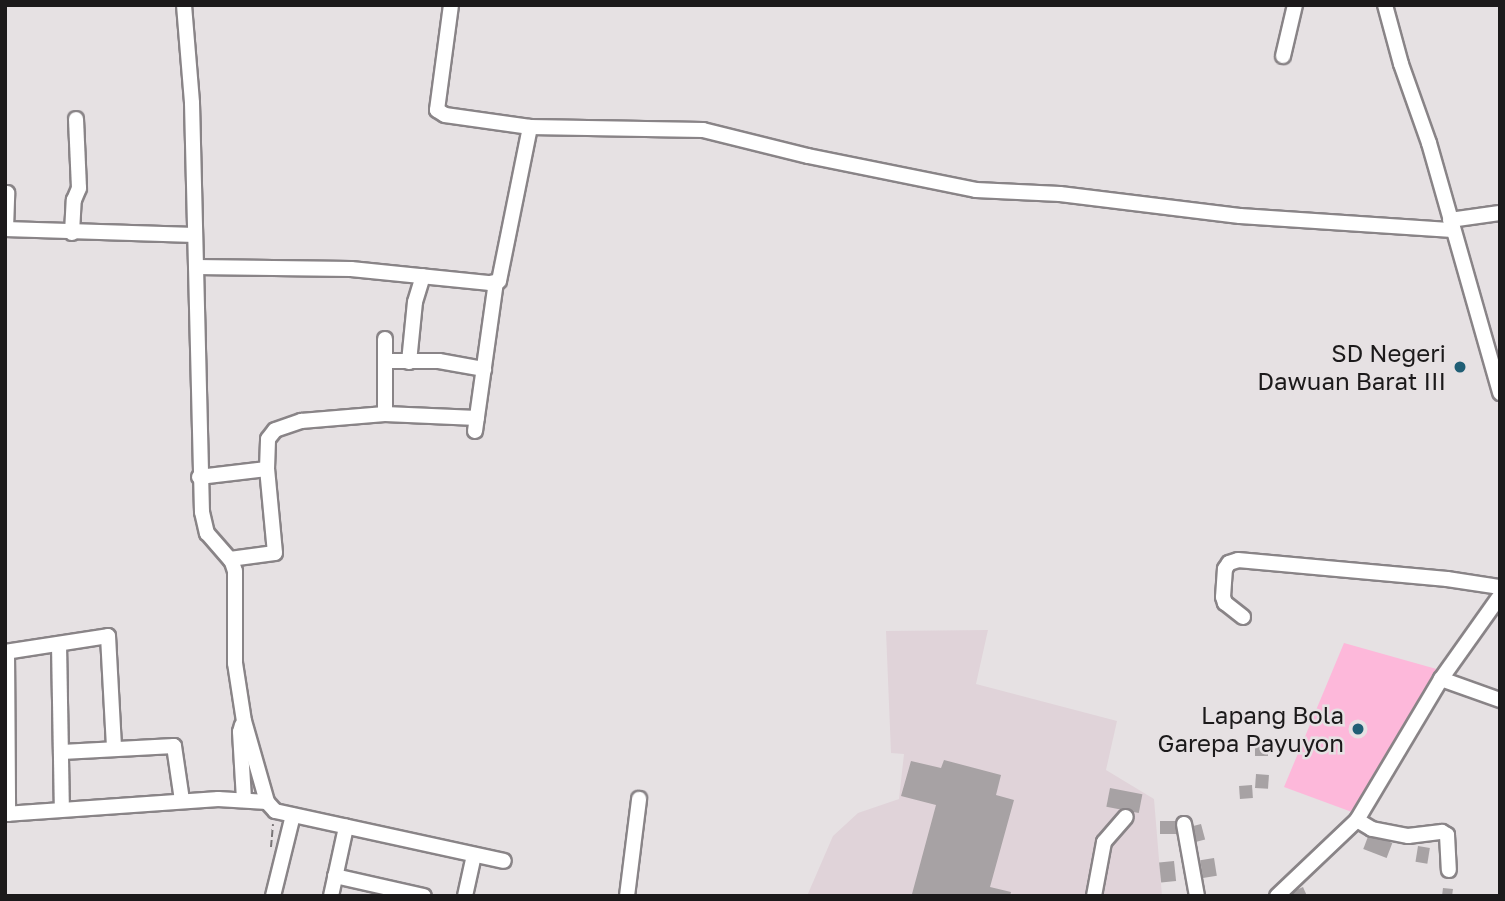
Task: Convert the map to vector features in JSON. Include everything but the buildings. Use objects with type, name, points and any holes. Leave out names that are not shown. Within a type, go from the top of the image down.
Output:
[{"type":"street","points":[[184,5],[190,70],[199,477],[207,533],[230,559],[234,570],[235,663],[244,720],[271,807]]},
{"type":"street","points":[[452,5],[437,110],[445,115],[530,127],[703,130],[808,156],[976,190],[1060,194],[1240,216],[1452,225],[1500,213]]},
{"type":"street","points":[[1283,56],[1295,5]]},
{"type":"street","points":[[1385,5],[1500,393]]},
{"type":"street","points":[[72,233],[74,200],[79,188],[76,120]]},
{"type":"street","points":[[196,267],[351,270],[496,282],[502,279],[530,127]]},
{"type":"street","points":[[7,193],[5,229],[195,235]]},
{"type":"street","points":[[409,362],[415,302],[422,276]]},
{"type":"street","points":[[230,559],[275,553],[267,469],[268,439],[282,427],[315,419],[385,414],[476,424],[496,282]]},
{"type":"street","points":[[385,338],[385,414]]},
{"type":"street","points":[[385,361],[439,361],[484,369]]},
{"type":"street","points":[[199,477],[267,469]]},
{"type":"street","points":[[1243,617],[1225,603],[1223,597],[1225,569],[1229,563],[1238,560],[1447,579],[1500,587]]},
{"type":"street","points":[[1277,896],[1357,820],[1441,679],[1500,596]]},
{"type":"street","points":[[114,748],[109,639],[104,635],[6,652],[6,814],[182,800],[244,800],[293,815],[503,861]]},
{"type":"street","points":[[59,644],[62,809]]},
{"type":"street","points":[[1441,679],[1500,700]]},
{"type":"street","points":[[244,720],[240,732],[244,800]]},
{"type":"street","points":[[62,752],[174,746],[182,800]]},
{"type":"street","points":[[627,896],[639,799]]},
{"type":"street","points":[[274,896],[293,815]]},
{"type":"street","points":[[1094,896],[1104,842],[1126,817]]},
{"type":"street","points":[[1357,820],[1372,829],[1408,836],[1442,832],[1447,835],[1449,870]]},
{"type":"street","points":[[1184,824],[1197,896]]},
{"type":"street","points":[[331,896],[346,827]]},
{"type":"street","points":[[465,896],[474,855]]},
{"type":"street","points":[[335,876],[424,896]]},
{"type":"path","points":[[270,849],[271,807]]},
{"type":"shaded area","points":[[988,630],[976,684],[1117,721],[1106,770],[1154,799],[1162,896],[807,896],[833,836],[858,813],[899,799],[904,754],[891,753],[886,631]]},
{"type":"shaded area","name":"Lapang Bola Garepa Payuyon","points":[[1344,643],[1440,670],[1360,815],[1284,787]]},
{"type":"place","name":"SD Negeri Dawuan Barat III","points":[[1460,367]]},
{"type":"place","name":"Lapang Bola Garepa Payuyon","points":[[1358,729]]}]
